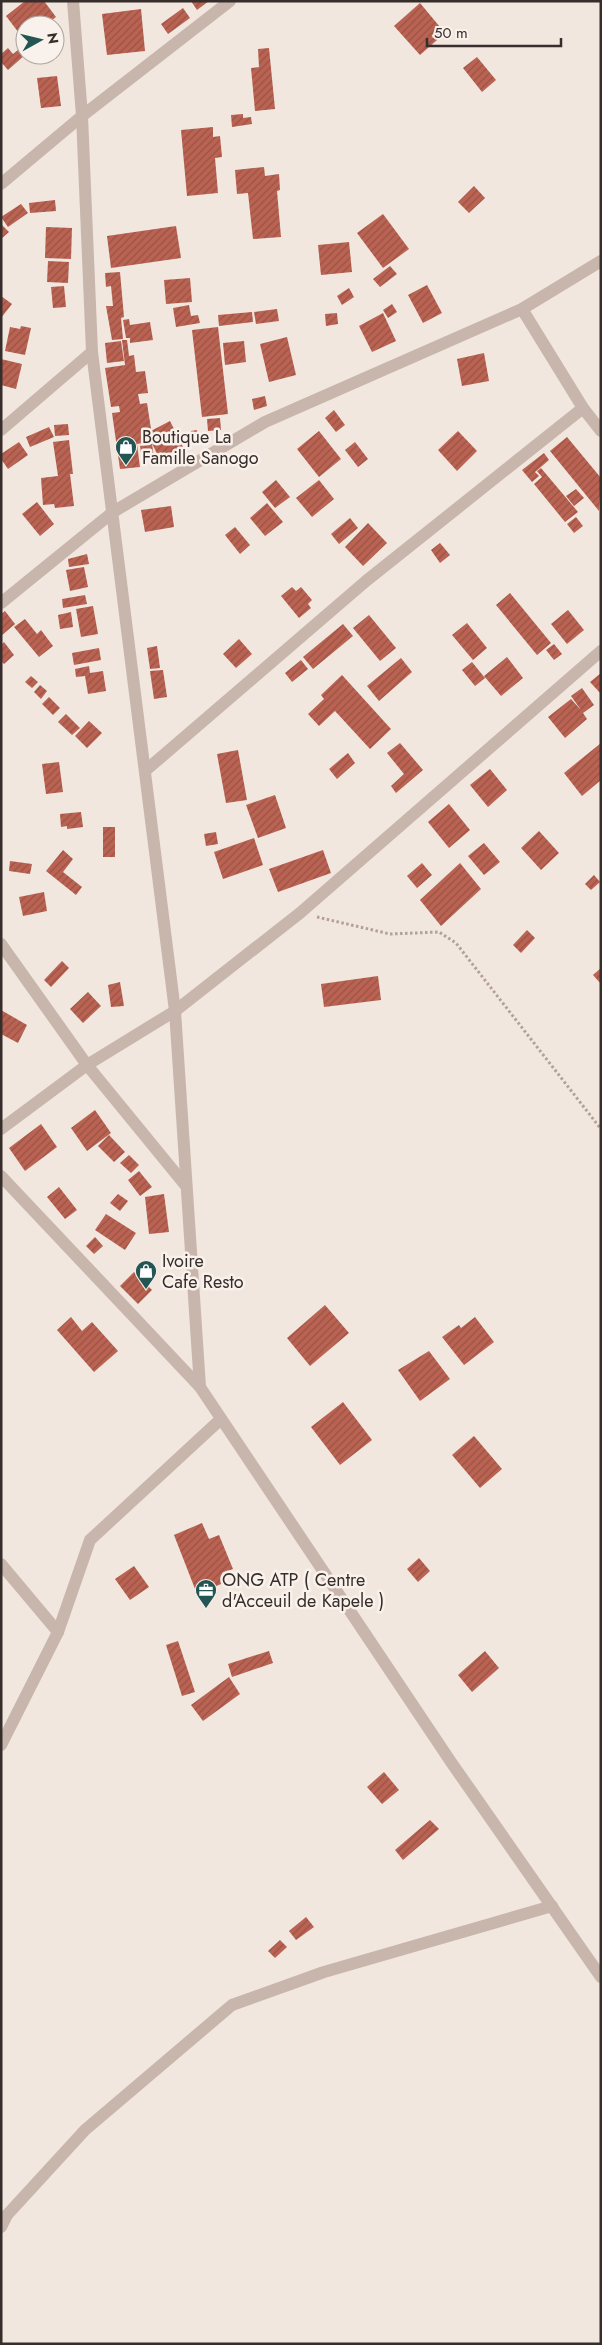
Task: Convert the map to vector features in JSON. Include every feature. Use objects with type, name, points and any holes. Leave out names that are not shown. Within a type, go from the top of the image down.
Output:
[{"type":"street","points":[[73,1],[82,116],[92,352],[175,1011],[200,1387]]},
{"type":"street","points":[[1,184],[82,116],[230,1]]},
{"type":"street","points":[[1,603],[113,512],[265,422],[522,309],[601,261]]},
{"type":"street","points":[[522,309],[583,408],[601,431]]},
{"type":"street","points":[[1,430],[92,352]]},
{"type":"street","points":[[145,772],[366,581],[583,408]]},
{"type":"street","points":[[1,1129],[87,1065],[175,1011],[300,913],[601,651]]},
{"type":"street","points":[[1,944],[87,1065],[186,1186]]},
{"type":"street","points":[[1,1176],[200,1387],[451,1762],[601,1977]]},
{"type":"street","points":[[1,1745],[58,1632],[90,1540],[221,1419]]},
{"type":"street","points":[[1,1564],[58,1632]]},
{"type":"street","points":[[1,2227],[7,2215],[85,2130],[232,2005],[324,1972],[552,1906]]},
{"type":"path","points":[[300,913],[390,934],[439,932],[456,943],[601,1128]]},
{"type":"building","points":[[25,1],[44,1],[54,15],[15,15],[15,28],[6,16]]},
{"type":"building","points":[[191,1],[209,1],[197,10]]},
{"type":"building","points":[[420,3],[445,33],[420,55],[394,26]]},
{"type":"building","points":[[183,8],[190,18],[168,34],[161,24]]},
{"type":"building","points":[[141,9],[145,51],[107,55],[102,14]]},
{"type":"building","points":[[8,48],[13,54],[15,52],[15,64],[8,70],[1,62],[1,54]]},
{"type":"building","points":[[269,48],[275,109],[255,111],[251,68],[259,67],[258,49]]},
{"type":"building","points":[[477,57],[496,80],[482,92],[463,68]]},
{"type":"building","points":[[57,76],[61,106],[41,108],[37,78]]},
{"type":"building","points":[[243,114],[243,118],[251,117],[252,124],[232,127],[231,115]]},
{"type":"building","points":[[213,127],[213,137],[220,136],[222,157],[215,158],[218,193],[187,196],[181,130]]},
{"type":"building","points":[[264,167],[265,176],[279,174],[280,190],[277,191],[281,237],[253,239],[248,193],[237,194],[235,170]]},
{"type":"building","points":[[474,186],[485,198],[469,213],[458,202]]},
{"type":"building","points":[[55,200],[56,211],[30,213],[29,203]]},
{"type":"building","points":[[21,204],[28,213],[8,227],[1,217]]},
{"type":"building","points":[[383,214],[409,249],[383,268],[357,233]]},
{"type":"building","points":[[1,224],[9,232],[1,239]]},
{"type":"building","points":[[176,226],[181,258],[111,268],[107,236]]},
{"type":"building","points":[[46,227],[72,228],[71,259],[45,258]]},
{"type":"building","points":[[349,242],[352,272],[321,275],[318,245]]},
{"type":"building","points":[[48,261],[69,262],[68,283],[47,282]]},
{"type":"building","points":[[390,266],[397,274],[380,287],[373,279]]},
{"type":"building","points":[[120,272],[124,317],[121,318],[123,339],[112,340],[106,306],[113,306],[111,286],[106,287],[105,273]]},
{"type":"building","points":[[190,278],[192,302],[166,304],[164,280]]},
{"type":"building","points":[[427,285],[442,313],[423,323],[408,295]]},
{"type":"building","points":[[64,286],[66,307],[53,308],[51,287]]},
{"type":"building","points":[[349,288],[354,297],[342,305],[337,296]]},
{"type":"building","points":[[1,296],[12,304],[1,318]]},
{"type":"building","points":[[392,304],[397,312],[388,318],[383,310]]},
{"type":"building","points":[[189,305],[191,316],[198,315],[200,323],[176,327],[173,308]]},
{"type":"building","points":[[277,309],[279,321],[256,324],[254,312]]},
{"type":"building","points":[[252,312],[253,322],[219,326],[218,315]]},
{"type":"building","points":[[337,313],[338,324],[326,326],[325,314]]},
{"type":"building","points":[[383,313],[396,341],[372,352],[359,326]]},
{"type":"building","points":[[129,319],[130,325],[150,322],[153,340],[130,343],[130,338],[126,338],[123,320]]},
{"type":"building","points":[[21,326],[31,328],[25,355],[5,351],[10,327],[20,329]]},
{"type":"building","points":[[218,327],[228,414],[202,417],[192,330]]},
{"type":"building","points":[[287,337],[296,375],[269,382],[260,344]]},
{"type":"building","points":[[122,340],[127,340],[129,356],[134,355],[136,372],[145,371],[148,393],[138,394],[140,404],[147,403],[151,429],[146,429],[148,442],[137,444],[140,467],[120,469],[112,413],[120,412],[119,406],[111,407],[105,368],[125,365]]},
{"type":"building","points":[[121,341],[124,361],[107,363],[105,343]]},
{"type":"building","points":[[244,341],[246,362],[225,365],[223,343]]},
{"type":"building","points":[[484,353],[489,381],[462,386],[457,359]]},
{"type":"building","points":[[1,359],[22,364],[16,389],[1,385]]},
{"type":"building","points":[[265,396],[267,406],[254,410],[252,399]]},
{"type":"building","points":[[334,410],[345,425],[336,432],[325,418]]},
{"type":"building","points":[[220,418],[221,430],[208,431],[207,419]]},
{"type":"building","points":[[170,421],[183,447],[159,458],[147,433]]},
{"type":"building","points":[[68,424],[69,435],[55,436],[54,425]]},
{"type":"building","points":[[49,427],[54,437],[30,447],[26,437]]},
{"type":"building","points":[[197,430],[198,437],[192,438],[191,431]]},
{"type":"building","points":[[319,431],[341,459],[319,477],[297,449]]},
{"type":"building","points":[[458,431],[477,451],[457,471],[438,450]]},
{"type":"building","points":[[567,437],[601,478],[599,511],[550,451]]},
{"type":"building","points":[[69,440],[73,474],[70,474],[74,506],[55,508],[54,504],[43,505],[41,478],[58,476],[53,442]]},
{"type":"building","points":[[19,442],[28,455],[8,469],[1,459],[1,454]]},
{"type":"building","points":[[355,442],[368,459],[358,467],[345,450]]},
{"type":"building","points":[[152,444],[154,457],[142,459],[140,446]]},
{"type":"building","points":[[544,453],[549,460],[535,472],[539,476],[532,482],[522,470]]},
{"type":"building","points":[[541,468],[578,512],[565,522],[534,484],[542,477],[537,471]]},
{"type":"building","points":[[276,480],[290,497],[275,508],[262,492]]},
{"type":"building","points":[[319,480],[334,499],[312,517],[296,498]]},
{"type":"building","points":[[576,489],[584,498],[574,506],[566,496]]},
{"type":"building","points":[[37,502],[54,524],[40,536],[22,514]]},
{"type":"building","points":[[267,503],[283,522],[265,536],[250,518]]},
{"type":"building","points":[[171,506],[174,527],[145,532],[141,510]]},
{"type":"building","points":[[576,517],[583,526],[574,533],[567,524]]},
{"type":"building","points":[[350,518],[358,528],[339,544],[331,534]]},
{"type":"building","points":[[368,523],[387,543],[363,566],[345,547]]},
{"type":"building","points":[[235,527],[250,545],[240,554],[225,535]]},
{"type":"building","points":[[440,543],[450,555],[440,563],[431,550]]},
{"type":"building","points":[[87,554],[89,564],[69,567],[68,559]]},
{"type":"building","points":[[84,567],[88,587],[70,591],[66,570]]},
{"type":"building","points":[[292,587],[296,591],[301,587],[312,600],[308,604],[311,608],[299,618],[281,596]]},
{"type":"building","points":[[510,593],[551,643],[537,655],[496,605]]},
{"type":"building","points":[[85,595],[87,604],[63,608],[62,599]]},
{"type":"building","points":[[93,606],[98,634],[81,637],[76,609]]},
{"type":"building","points":[[568,610],[584,630],[567,644],[551,624]]},
{"type":"building","points":[[5,611],[15,624],[1,636],[1,614]]},
{"type":"building","points":[[71,612],[73,627],[60,629],[58,615]]},
{"type":"building","points":[[369,615],[396,648],[380,661],[353,628]]},
{"type":"building","points":[[25,619],[37,634],[41,630],[53,646],[39,657],[14,627]]},
{"type":"building","points":[[467,623],[487,648],[473,660],[452,635]]},
{"type":"building","points":[[343,624],[353,636],[313,669],[303,657]]},
{"type":"building","points":[[239,639],[252,654],[236,668],[223,654]]},
{"type":"building","points":[[4,642],[14,655],[4,664],[1,661],[1,645]]},
{"type":"building","points":[[554,644],[562,654],[554,660],[546,650]]},
{"type":"building","points":[[157,646],[160,668],[150,669],[147,648]]},
{"type":"building","points":[[99,648],[101,660],[74,665],[72,653]]},
{"type":"building","points":[[507,657],[523,678],[501,696],[484,676]]},
{"type":"building","points":[[401,658],[412,672],[379,701],[367,686]]},
{"type":"building","points":[[301,660],[308,669],[292,682],[285,673]]},
{"type":"building","points":[[472,662],[485,678],[475,686],[462,670]]},
{"type":"building","points":[[89,666],[90,673],[103,671],[106,691],[88,694],[85,676],[76,677],[75,669]]},
{"type":"building","points":[[163,670],[167,697],[154,699],[150,671]]},
{"type":"building","points":[[601,673],[601,694],[590,682]]},
{"type":"building","points":[[342,675],[391,729],[370,749],[335,711],[319,726],[308,714],[324,699],[321,695]]},
{"type":"building","points":[[31,676],[38,682],[32,688],[25,682]]},
{"type":"building","points":[[40,685],[47,691],[41,699],[34,692]]},
{"type":"building","points":[[582,688],[594,705],[583,713],[587,719],[565,738],[548,717],[571,699],[581,710],[571,696]]},
{"type":"building","points":[[49,697],[60,708],[53,715],[42,704]]},
{"type":"building","points":[[66,714],[80,728],[72,735],[58,722]]},
{"type":"building","points":[[89,721],[102,733],[87,748],[75,736]]},
{"type":"building","points":[[400,743],[423,770],[396,793],[391,786],[404,774],[387,753]]},
{"type":"building","points":[[601,743],[601,780],[582,796],[564,773]]},
{"type":"building","points":[[238,750],[247,800],[226,803],[217,754]]},
{"type":"building","points":[[348,753],[355,763],[337,779],[329,769]]},
{"type":"building","points":[[59,762],[63,792],[46,794],[42,764]]},
{"type":"building","points":[[490,769],[507,790],[488,807],[470,785]]},
{"type":"building","points":[[275,795],[286,828],[258,838],[246,805]]},
{"type":"building","points":[[449,804],[470,830],[449,848],[428,822]]},
{"type":"building","points":[[81,812],[83,827],[67,829],[67,826],[61,827],[60,814]]},
{"type":"building","points":[[103,827],[115,827],[115,857],[103,857]]},
{"type":"building","points":[[539,831],[559,853],[541,870],[521,848]]},
{"type":"building","points":[[216,832],[218,844],[206,846],[204,834]]},
{"type":"building","points":[[254,838],[263,865],[223,879],[214,852]]},
{"type":"building","points":[[484,843],[500,862],[484,875],[468,856]]},
{"type":"building","points":[[63,850],[73,859],[63,872],[82,887],[76,895],[46,871]]},
{"type":"building","points":[[323,850],[331,873],[278,892],[269,869]]},
{"type":"building","points":[[10,861],[32,864],[30,874],[9,871]]},
{"type":"building","points":[[422,863],[432,875],[417,888],[407,876]]},
{"type":"building","points":[[460,863],[481,889],[441,926],[420,900]]},
{"type":"building","points":[[594,875],[600,882],[591,890],[585,884]]},
{"type":"building","points":[[44,892],[47,911],[23,916],[19,897]]},
{"type":"building","points":[[527,930],[535,938],[521,953],[513,945]]},
{"type":"building","points":[[62,961],[69,968],[51,987],[44,980]]},
{"type":"building","points":[[601,968],[601,984],[593,975]]},
{"type":"building","points":[[378,976],[381,1000],[324,1007],[321,984]]},
{"type":"building","points":[[120,982],[124,1006],[111,1007],[108,985]]},
{"type":"building","points":[[88,992],[101,1006],[83,1023],[70,1009]]},
{"type":"building","points":[[1,1010],[27,1025],[18,1043],[1,1034]]},
{"type":"building","points":[[95,1110],[111,1133],[87,1151],[71,1128]]},
{"type":"building","points":[[41,1124],[57,1147],[25,1171],[9,1148]]},
{"type":"building","points":[[109,1135],[125,1152],[114,1162],[98,1146]]},
{"type":"building","points":[[129,1155],[139,1165],[131,1173],[120,1163]]},
{"type":"building","points":[[139,1171],[152,1187],[140,1196],[128,1180]]},
{"type":"building","points":[[59,1187],[77,1210],[65,1219],[47,1197]]},
{"type":"building","points":[[118,1194],[128,1201],[120,1211],[110,1203]]},
{"type":"building","points":[[164,1194],[169,1232],[149,1234],[145,1197]]},
{"type":"building","points":[[106,1214],[136,1233],[125,1250],[95,1230]]},
{"type":"building","points":[[95,1237],[103,1246],[94,1254],[86,1246]]},
{"type":"building","points":[[134,1272],[152,1290],[138,1304],[120,1286]]},
{"type":"building","points":[[325,1305],[349,1333],[310,1366],[287,1338]]},
{"type":"building","points":[[71,1317],[82,1331],[92,1322],[118,1351],[94,1372],[57,1330]]},
{"type":"building","points":[[475,1317],[494,1342],[464,1365],[442,1337],[459,1325],[461,1328]]},
{"type":"building","points":[[429,1351],[450,1379],[420,1401],[398,1370]]},
{"type":"building","points":[[343,1402],[372,1440],[340,1465],[311,1427]]},
{"type":"building","points":[[474,1436],[502,1469],[480,1488],[452,1455]]},
{"type":"building","points":[[202,1523],[209,1539],[219,1535],[233,1569],[222,1573],[226,1582],[197,1594],[174,1535]]},
{"type":"building","points":[[419,1558],[430,1571],[418,1582],[407,1569]]},
{"type":"building","points":[[134,1566],[149,1587],[130,1600],[115,1579]]},
{"type":"building","points":[[178,1641],[195,1692],[182,1696],[166,1645]]},
{"type":"building","points":[[269,1651],[273,1663],[232,1677],[228,1664]]},
{"type":"building","points":[[485,1651],[499,1668],[472,1692],[458,1675]]},
{"type":"building","points":[[229,1677],[240,1694],[203,1721],[191,1705]]},
{"type":"building","points":[[384,1772],[399,1790],[382,1804],[367,1787]]},
{"type":"building","points":[[430,1820],[439,1829],[403,1860],[395,1850]]},
{"type":"building","points":[[306,1917],[314,1927],[296,1940],[289,1931]]},
{"type":"building","points":[[280,1940],[287,1947],[275,1958],[268,1951]]},
{"type":"place","name":"Boutique La Famille Sanogo","points":[[126,466]]},
{"type":"place","name":"Ivoire Cafe Resto","points":[[146,1290]]},
{"type":"place","name":"ONG ATP ( Centre d'Acceuil de Kapele )","points":[[206,1609]]}]
